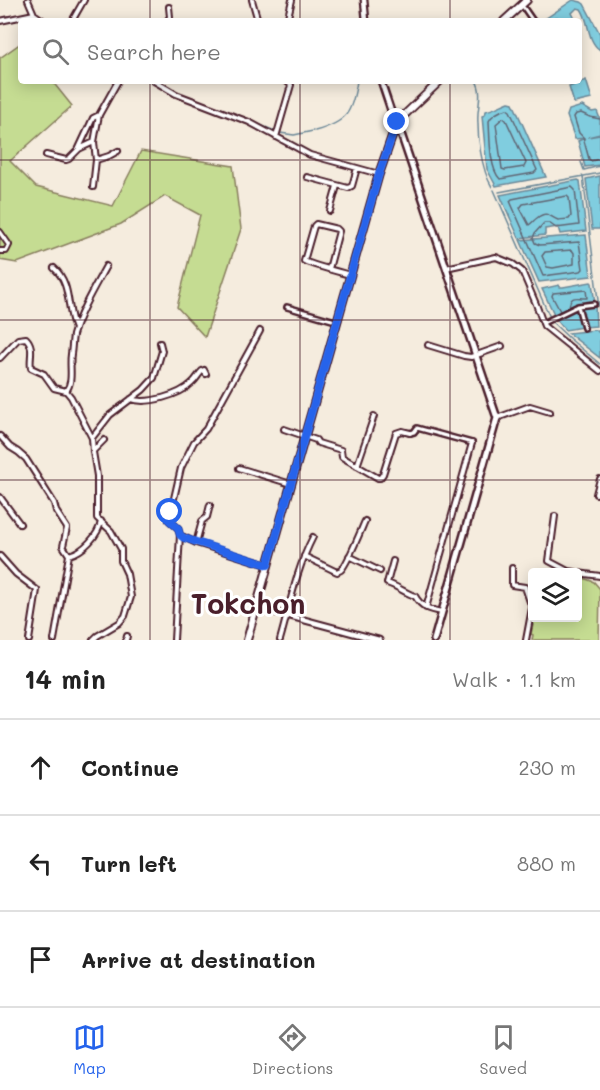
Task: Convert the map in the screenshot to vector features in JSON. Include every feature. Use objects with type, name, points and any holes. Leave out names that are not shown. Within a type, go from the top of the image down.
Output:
[{"type":"main road","points":[[507,18],[527,0]]},
{"type":"main road","points":[[247,640],[379,174],[397,122],[437,84]]},
{"type":"main road","points":[[397,122],[497,418],[434,640]]},
{"type":"street","points":[[28,0],[34,14],[40,18]]},
{"type":"street","points":[[74,18],[84,0]]},
{"type":"street","points":[[252,0],[257,18]]},
{"type":"street","points":[[289,18],[292,0]]},
{"type":"street","points":[[364,0],[366,18]]},
{"type":"street","points":[[169,7],[169,18]]},
{"type":"street","points":[[524,8],[531,18]]},
{"type":"street","points":[[0,21],[34,14]]},
{"type":"street","points":[[93,187],[96,160],[94,142],[99,115],[116,84]]},
{"type":"street","points":[[159,84],[176,94],[249,122],[310,155],[379,174]]},
{"type":"street","points":[[276,137],[290,84]]},
{"type":"street","points":[[382,84],[397,122]]},
{"type":"street","points":[[79,149],[93,118],[99,115]]},
{"type":"street","points":[[46,155],[66,160],[79,149],[94,142]]},
{"type":"street","points":[[96,160],[118,151]]},
{"type":"street","points":[[307,177],[348,188],[352,186],[357,168]]},
{"type":"street","points":[[330,211],[337,186]]},
{"type":"street","points":[[329,269],[339,231],[316,224],[304,261],[329,269],[350,275]]},
{"type":"street","points":[[0,232],[9,244],[6,251],[0,251]]},
{"type":"street","points":[[446,268],[496,257],[513,264],[522,271],[542,323],[549,332],[600,371]]},
{"type":"street","points":[[66,391],[71,381],[70,361],[73,336],[90,294],[106,266]]},
{"type":"street","points":[[54,268],[66,285],[71,320],[76,330]]},
{"type":"street","points":[[542,323],[578,306],[594,304]]},
{"type":"street","points":[[578,306],[584,328]]},
{"type":"street","points":[[287,308],[332,320]]},
{"type":"street","points":[[174,640],[180,535],[178,528],[169,520],[181,468],[194,441],[206,429],[260,331]]},
{"type":"street","points":[[0,358],[18,339],[26,338],[31,345],[31,368],[44,374],[54,388],[66,391],[92,438],[98,476],[97,518],[111,531],[121,549],[121,561],[131,588],[131,597],[125,616],[120,623],[93,640]]},
{"type":"street","points":[[92,438],[110,415],[143,390],[154,378],[162,351],[160,343]]},
{"type":"street","points":[[428,345],[464,356],[476,356],[502,346]]},
{"type":"street","points":[[131,399],[139,401],[166,397],[193,383],[202,371],[204,370],[206,374]]},
{"type":"street","points":[[497,418],[530,406],[550,412]]},
{"type":"street","points":[[357,466],[374,416]]},
{"type":"street","points":[[285,429],[340,450],[342,457],[378,478],[383,474],[396,433],[402,430],[410,433],[417,428],[471,444],[426,608]]},
{"type":"street","points":[[0,436],[26,459],[54,502],[56,511],[67,528],[63,546],[69,555],[54,640]]},
{"type":"street","points":[[93,452],[104,440]]},
{"type":"street","points":[[239,468],[291,484]]},
{"type":"street","points":[[596,494],[600,479]]},
{"type":"street","points":[[0,497],[20,524]]},
{"type":"street","points":[[196,543],[202,521],[207,517],[210,505]]},
{"type":"street","points":[[555,516],[549,561],[562,568]]},
{"type":"street","points":[[69,555],[77,553],[90,540],[99,529],[101,521]]},
{"type":"street","points":[[304,556],[337,572],[341,570],[366,521]]},
{"type":"street","points":[[180,535],[196,543],[268,565]]},
{"type":"street","points":[[280,640],[304,556],[313,537]]},
{"type":"street","points":[[0,556],[16,574],[37,590],[28,640]]},
{"type":"street","points":[[349,556],[380,572]]},
{"type":"street","points":[[393,561],[387,583],[415,596],[426,608],[442,612]]},
{"type":"street","points":[[512,568],[512,585],[525,587],[528,596]]},
{"type":"street","points":[[582,574],[600,576]]},
{"type":"street","points":[[256,607],[379,640]]},
{"type":"street","points":[[526,640],[529,622]]},
{"type":"green space","points":[[18,45],[18,84],[54,84],[72,106],[10,161],[36,187],[113,206],[141,151],[233,166],[241,229],[205,337],[177,307],[200,215],[165,196],[121,224],[17,263],[0,260],[0,58]]},
{"type":"green space","points":[[582,578],[594,582],[600,589],[599,640],[532,640],[533,635],[531,634],[534,622],[582,622]]},
{"type":"water","points":[[573,0],[581,2],[600,34],[600,50],[592,41],[581,9],[577,8],[572,13],[574,18],[546,18]]},
{"type":"water","points":[[586,80],[592,99],[574,103],[569,87],[582,84]]},
{"type":"water","points":[[509,102],[513,103],[546,177],[496,186],[487,169],[482,116],[486,111]]},
{"type":"water","points":[[582,106],[592,112],[597,111],[600,119],[600,134],[588,137],[600,135],[600,165],[585,167],[578,141],[585,138],[575,139],[567,116],[569,110]]},
{"type":"water","points":[[600,176],[600,229],[592,229],[586,179]]},
{"type":"water","points":[[580,181],[586,231],[560,234],[558,227],[545,229],[545,235],[519,238],[500,195]]},
{"type":"water","points":[[586,235],[591,276],[539,282],[520,240]]},
{"type":"water","points":[[591,282],[595,303],[582,305],[576,303],[575,307],[555,316],[542,289]]},
{"type":"water","points":[[595,305],[596,326],[584,327],[580,309]]},
{"type":"water","points":[[577,309],[583,327],[565,330],[556,319]]},
{"type":"water","points":[[595,330],[600,333],[600,358],[568,333]]},
{"type":"waterway","points":[[315,131],[334,124],[346,115],[353,101],[356,84]]},
{"type":"waterway","points":[[478,84],[480,92],[479,141],[485,171],[492,187]]},
{"type":"waterway","points":[[174,91],[200,101]]},
{"type":"waterway","points":[[238,116],[275,131]]},
{"type":"waterway","points":[[280,133],[294,135],[313,131]]},
{"type":"waterway","points":[[581,162],[584,170],[600,166]]},
{"type":"waterway","points":[[499,192],[600,173]]},
{"type":"waterway","points":[[583,176],[600,317]]},
{"type":"waterway","points":[[494,190],[552,322],[600,364]]},
{"type":"district","name":"Tokchon","points":[[248,604]]},
{"type":"route","points":[[170,512],[169,520],[184,538],[268,565],[379,174],[397,122]]}]
